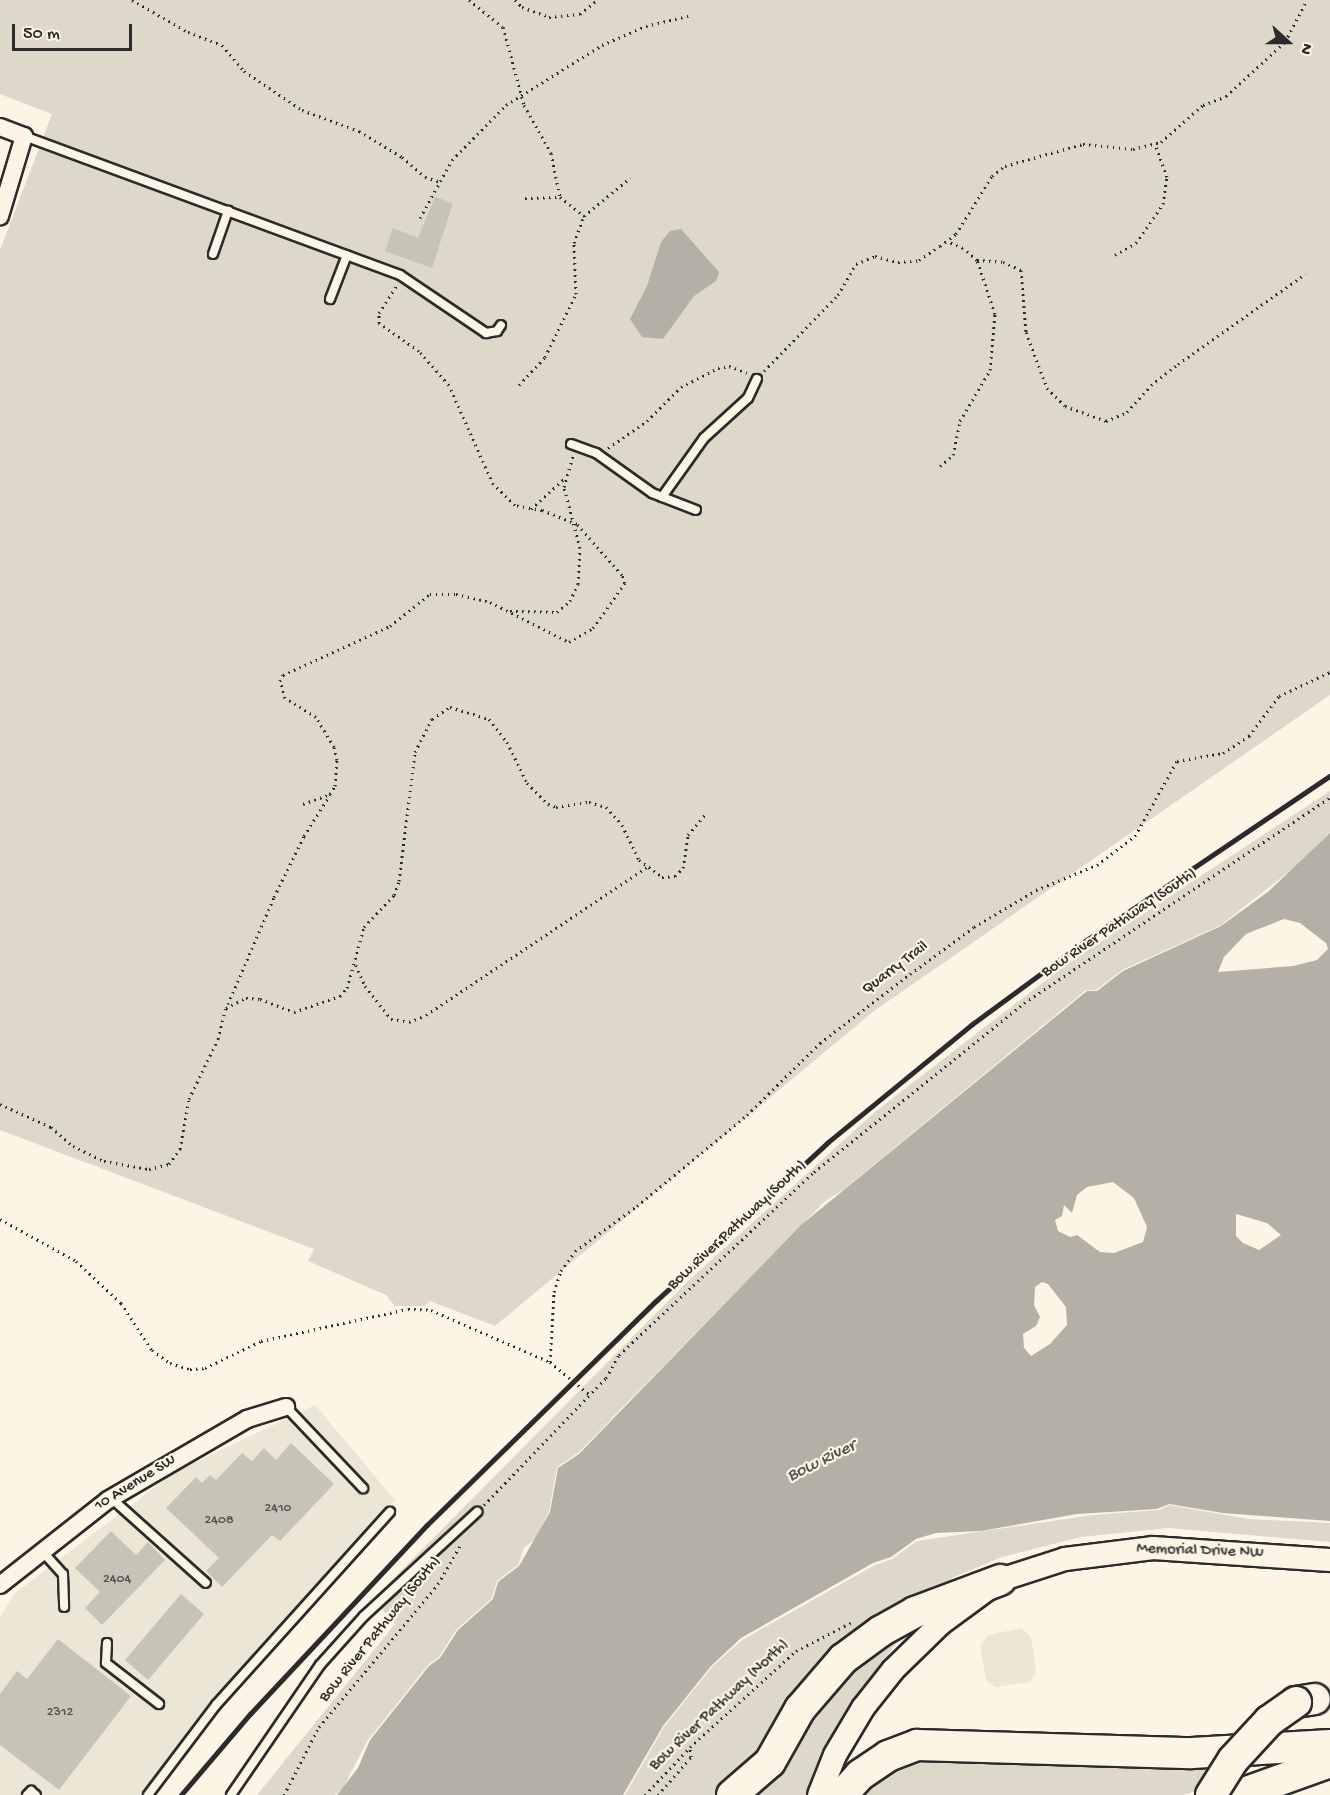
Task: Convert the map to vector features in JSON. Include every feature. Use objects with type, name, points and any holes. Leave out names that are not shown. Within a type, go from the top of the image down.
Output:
[{"type":"highway","points":[[732,1795],[770,1762],[800,1709],[843,1659],[881,1630],[915,1612],[1000,1580]]},
{"type":"highway","points":[[1211,1795],[1233,1760],[1262,1729],[1311,1700]]},
{"type":"highway","points":[[842,1795],[860,1775],[888,1756],[917,1745],[1192,1753],[1330,1745]]},
{"type":"highway","points":[[1238,1795],[1330,1762]]},
{"type":"main road","name":"Memorial Drive NW","points":[[819,1795],[835,1755],[863,1708],[893,1670],[940,1624],[1000,1580],[1065,1559],[1153,1548],[1330,1560]]},
{"type":"street","points":[[0,127],[24,136],[0,216]]},
{"type":"street","name":"10 Avenue SW","points":[[0,1585],[111,1498],[246,1419],[286,1407]]},
{"type":"lane","points":[[24,136],[400,275],[475,328],[486,333],[497,331],[501,325]]},
{"type":"lane","points":[[213,254],[228,212]]},
{"type":"lane","points":[[330,299],[347,255]]},
{"type":"lane","points":[[662,497],[704,438],[748,398],[757,378]]},
{"type":"lane","points":[[574,445],[597,453],[632,481],[662,497],[696,510]]},
{"type":"lane","points":[[286,1407],[363,1488]]},
{"type":"lane","points":[[111,1498],[206,1583]]},
{"type":"lane","points":[[148,1795],[216,1705],[390,1512]]},
{"type":"lane","points":[[231,1795],[320,1665],[364,1616],[477,1512]]},
{"type":"lane","points":[[42,1551],[63,1574],[64,1607]]},
{"type":"lane","points":[[107,1643],[106,1663],[159,1704]]},
{"type":"lane","points":[[27,1795],[30,1791],[36,1795]]},
{"type":"path","points":[[132,0],[188,32],[222,45],[244,71],[302,110],[359,131],[402,157],[425,177],[441,182]]},
{"type":"path","points":[[470,0],[503,27],[521,95],[551,153],[560,197]]},
{"type":"path","points":[[515,0],[522,7],[549,17],[580,14],[597,0]]},
{"type":"path","points":[[597,453],[648,421],[681,387],[718,368],[742,370],[757,378],[838,295],[856,264],[875,256],[898,262],[919,260],[947,241],[968,219],[992,176],[1005,166],[1083,144],[1132,149],[1155,144],[1203,105],[1226,96],[1285,42],[1306,0]]},
{"type":"path","points":[[420,218],[452,160],[506,105],[602,45],[646,26],[691,15]]},
{"type":"path","points":[[1115,255],[1136,243],[1163,204],[1167,177],[1155,144]]},
{"type":"path","points":[[519,385],[545,357],[576,294],[574,243],[584,216],[630,178]]},
{"type":"path","points":[[525,198],[560,197],[584,216]]},
{"type":"path","points":[[940,466],[953,455],[960,421],[990,370],[994,314],[976,260],[963,248],[947,241]]},
{"type":"path","points":[[976,260],[1003,262],[1020,270],[1026,332],[1047,388],[1065,406],[1106,421],[1127,412],[1151,385],[1178,364],[1305,274]]},
{"type":"path","points":[[0,1104],[51,1126],[73,1146],[104,1161],[160,1168],[180,1149],[189,1099],[218,1039],[226,1008],[304,836],[330,794],[337,773],[334,747],[316,717],[285,698],[280,681],[283,675],[390,626],[430,594],[456,594],[490,602],[569,642],[593,628],[622,592],[622,575],[577,524],[505,499],[478,459],[462,409],[433,365],[379,323],[379,313],[393,297],[400,275]]},
{"type":"path","points":[[507,611],[557,612],[570,601],[581,566],[577,524],[564,487],[574,445]]},
{"type":"path","points":[[531,509],[565,477]]},
{"type":"path","name":"Quarry Trail","points":[[550,1362],[554,1292],[561,1271],[575,1251],[637,1206],[747,1114],[828,1037],[910,974],[974,927],[1036,890],[1097,865],[1135,836],[1177,761],[1223,753],[1249,736],[1279,696],[1330,672]]},
{"type":"path","points":[[226,1008],[246,999],[260,999],[294,1012],[310,1009],[340,996],[356,963],[364,927],[394,895],[399,881],[415,752],[432,719],[450,707],[489,719],[507,742],[527,783],[548,804],[556,807],[589,802],[606,807],[622,825],[647,867],[662,877],[679,873],[688,835],[705,815]]},
{"type":"path","points":[[303,804],[330,794]]},
{"type":"path","name":"Bow River Pathway (South)","points":[[284,1795],[319,1727],[438,1584],[477,1512],[590,1395],[619,1355],[814,1172],[1024,1003],[1330,797]]},
{"type":"path","points":[[356,963],[365,986],[392,1019],[409,1022],[426,1015],[647,867]]},
{"type":"path","points":[[0,1219],[76,1261],[121,1303],[152,1350],[170,1363],[190,1369],[205,1368],[261,1341],[408,1309],[430,1310],[550,1362],[590,1395]]},
{"type":"path","name":"Bow River Pathway (North)","points":[[645,1795],[690,1747],[780,1664],[815,1639]]},
{"type":"path","points":[[658,1795],[691,1756],[690,1747]]},
{"type":"shaded area","points":[[0,0],[1330,0],[1330,695],[874,1011],[495,1326],[430,1301],[425,1306],[395,1306],[386,1295],[308,1261],[314,1249],[0,1130],[0,250],[52,114],[0,94]]},
{"type":"shaded area","points":[[1330,791],[1330,832],[1301,862],[1221,925],[1122,970],[1096,990],[1086,990],[843,1190],[825,1201],[578,1453],[557,1467],[549,1511],[536,1538],[524,1548],[518,1565],[497,1581],[492,1598],[456,1630],[439,1657],[428,1665],[368,1740],[343,1788],[335,1795],[257,1795],[395,1624],[373,1599],[687,1282],[875,1112],[977,1033],[1070,962]]},
{"type":"shaded area","points":[[315,1405],[395,1500],[139,1795],[0,1795],[0,1617],[15,1593],[175,1472]]},
{"type":"shaded area","points":[[1169,1505],[1248,1519],[1330,1523],[1330,1542],[1168,1528],[1081,1537],[1002,1557],[952,1578],[946,1590],[935,1595],[769,1744],[718,1795],[625,1795],[664,1727],[712,1667],[742,1640],[873,1566],[892,1559],[917,1541],[1093,1515],[1159,1510]]},
{"type":"shaded area","points":[[911,1621],[865,1689],[810,1795],[743,1795],[839,1677]]},
{"type":"shaded area","points":[[1021,1628],[1031,1637],[1036,1671],[1030,1682],[996,1687],[986,1680],[980,1646],[988,1635]]},
{"type":"shaded area","points":[[903,1756],[1225,1757],[1209,1787],[1183,1795],[850,1795]]},
{"type":"water","points":[[681,229],[719,272],[716,281],[694,296],[663,339],[642,337],[630,319],[647,286],[661,242],[670,231]]},
{"type":"water","name":"Bow River","points":[[1330,833],[1330,1521],[1223,1513],[1169,1504],[1157,1509],[1077,1514],[981,1531],[936,1533],[916,1539],[891,1557],[873,1563],[741,1638],[711,1666],[663,1726],[623,1795],[337,1795],[358,1768],[370,1740],[429,1666],[440,1658],[458,1630],[493,1599],[498,1582],[519,1566],[550,1512],[558,1468],[579,1454],[801,1225],[1087,991],[1097,991],[1123,971],[1221,926],[1269,891]],"holes":[[[1284,919],[1300,923],[1326,943],[1328,949],[1317,960],[1293,966],[1218,972],[1224,957],[1246,934]],[[1113,1182],[1134,1198],[1147,1227],[1143,1242],[1114,1253],[1100,1252],[1077,1235],[1070,1237],[1058,1231],[1055,1220],[1062,1216],[1064,1205],[1072,1213],[1077,1195],[1087,1187]],[[1236,1214],[1267,1223],[1281,1235],[1259,1250],[1243,1243],[1236,1236]],[[1042,1282],[1048,1284],[1066,1307],[1067,1325],[1050,1344],[1031,1356],[1024,1348],[1023,1334],[1036,1326],[1040,1317],[1034,1305],[1035,1287]]]},
{"type":"building","points":[[435,197],[453,203],[432,268],[385,251],[393,228],[418,238]]},
{"type":"building","points":[[291,1443],[334,1484],[280,1541],[272,1535],[222,1587],[206,1571],[219,1558],[166,1508],[196,1477],[202,1483],[210,1475],[216,1480],[242,1453],[252,1461],[264,1448],[276,1460]]},
{"type":"building","points":[[111,1531],[136,1555],[148,1542],[165,1560],[102,1625],[85,1608],[100,1592],[75,1568]]},
{"type":"building","points":[[181,1594],[204,1614],[148,1680],[125,1660]]},
{"type":"building","points":[[58,1639],[131,1696],[59,1790],[0,1745],[0,1694],[17,1671],[27,1679]]},
{"type":"railway","points":[[181,1795],[250,1714],[427,1525],[656,1301],[827,1143],[971,1025],[1088,939],[1330,776]]}]
